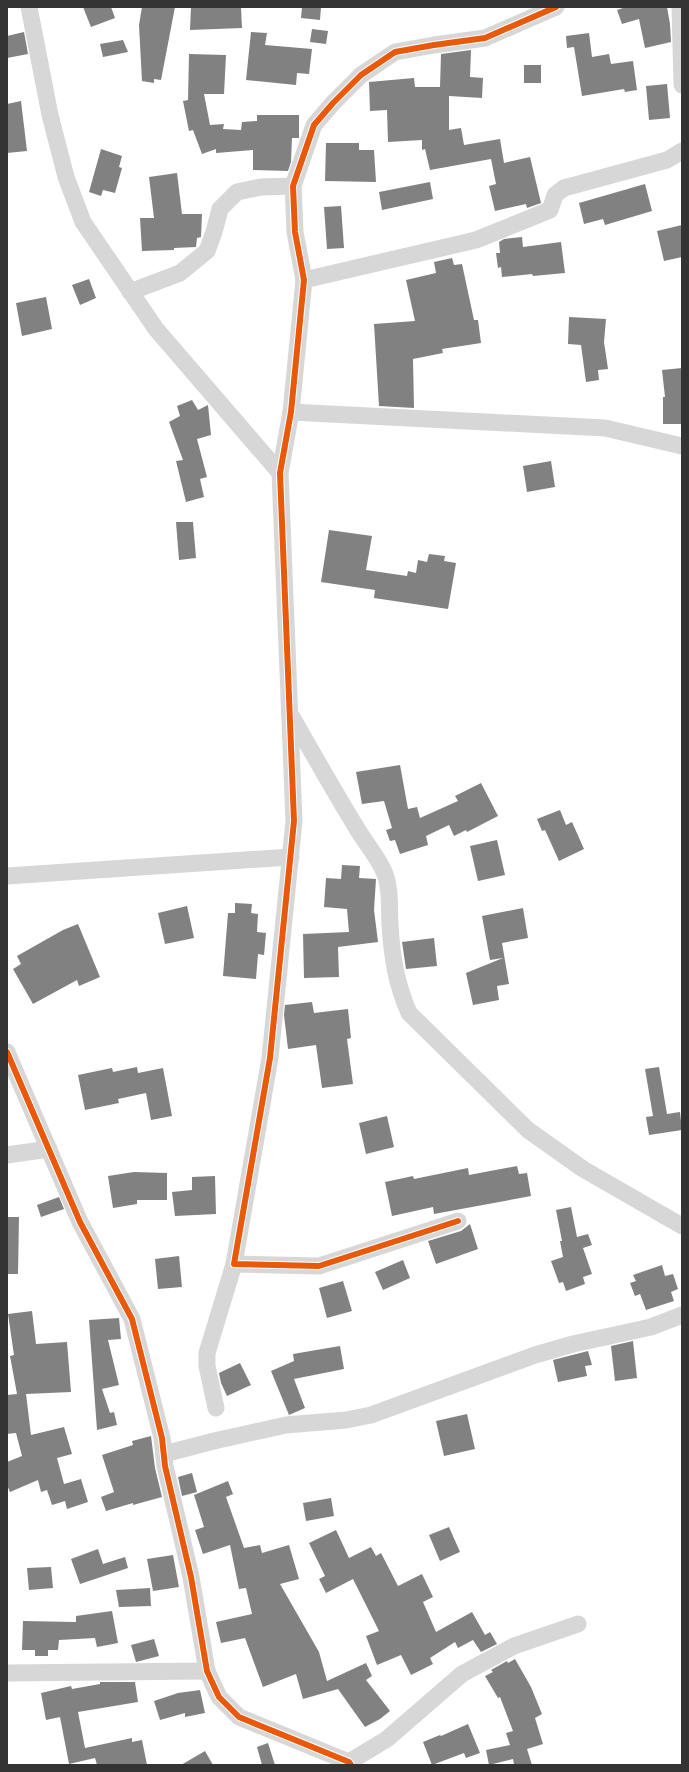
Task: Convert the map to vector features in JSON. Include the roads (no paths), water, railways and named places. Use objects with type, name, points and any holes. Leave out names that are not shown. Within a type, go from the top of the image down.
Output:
[{"type":"street","points":[[29,7],[50,115],[66,177],[83,222],[156,329],[280,473]]},
{"type":"street","points":[[216,1408],[207,1366],[207,1353],[234,1264],[270,1058],[294,821],[280,473],[291,412],[304,280],[295,232],[293,186],[314,125],[333,103],[361,75],[395,52],[485,38],[556,7]]},
{"type":"street","points":[[680,7],[682,85]]},
{"type":"street","points":[[304,280],[476,240],[550,210],[555,195],[564,188],[667,160],[682,151]]},
{"type":"street","points":[[130,292],[180,273],[207,251],[220,209],[237,192],[261,187],[293,186]]},
{"type":"street","points":[[291,412],[605,428],[682,446]]},
{"type":"street","points":[[290,713],[336,795],[369,848],[381,864],[390,895],[390,924],[393,963],[400,992],[409,1013],[528,1130],[583,1169],[682,1226]]},
{"type":"street","points":[[7,876],[291,857]]},
{"type":"street","points":[[7,1052],[80,1222],[132,1318],[162,1438],[164,1454],[191,1577],[207,1671],[219,1697],[239,1717],[350,1763],[387,1739],[462,1674],[514,1646],[578,1624]]},
{"type":"street","points":[[7,1155],[48,1149]]},
{"type":"street","points":[[234,1264],[319,1266],[458,1222]]},
{"type":"street","points":[[164,1454],[286,1425],[339,1421],[371,1415],[535,1355],[573,1344],[651,1327],[682,1315]]},
{"type":"street","points":[[7,1673],[207,1671]]}]
